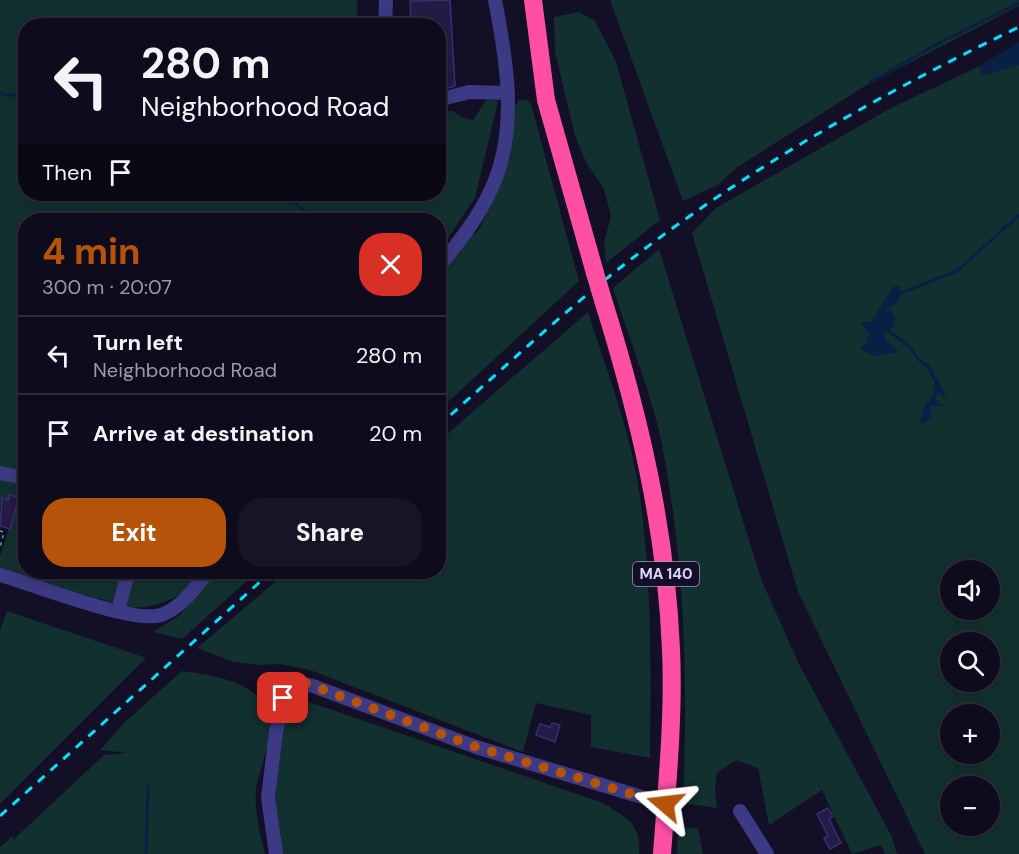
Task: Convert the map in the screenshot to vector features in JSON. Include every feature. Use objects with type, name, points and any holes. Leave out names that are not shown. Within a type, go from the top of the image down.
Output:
[{"type":"highway","name":"MA 140","points":[[533,0],[546,100],[644,445],[665,568],[671,651],[662,854]]},
{"type":"street","points":[[385,18],[386,0]]},
{"type":"street","points":[[446,257],[475,218],[496,180],[506,134],[508,93],[495,0]]},
{"type":"street","points":[[446,98],[469,92],[508,93]]},
{"type":"street","points":[[0,473],[18,476]]},
{"type":"street","points":[[0,575],[118,611],[146,616],[163,614],[186,597],[202,579]]},
{"type":"street","points":[[118,611],[126,579]]},
{"type":"street","points":[[276,854],[269,809],[269,783],[283,702],[282,691],[286,684],[300,681],[476,747],[665,804]]},
{"type":"street","points":[[740,811],[767,854]]},
{"type":"path","points":[[0,549],[5,527]]},
{"type":"path","points":[[0,531],[4,532]]},
{"type":"green space","points":[[0,0],[357,0],[358,18],[18,18],[18,201],[446,201],[446,111],[453,111],[462,118],[473,120],[487,99],[498,101],[475,198],[446,241],[446,213],[18,213],[18,474],[0,469]]},
{"type":"green space","points":[[610,0],[1019,0],[1019,6],[865,86],[736,168],[718,185],[683,201]]},
{"type":"green space","points":[[579,12],[595,21],[616,62],[660,220],[606,263],[604,243],[611,216],[604,189],[586,162],[575,136],[555,52],[554,17]]},
{"type":"green space","points":[[1019,42],[1019,854],[925,854],[798,592],[692,233],[716,208],[891,108],[980,66]]},
{"type":"green space","points":[[519,100],[526,100],[531,104],[579,281],[446,402],[446,270],[470,237],[478,231],[497,194],[509,158],[514,108]]},
{"type":"green space","points":[[659,249],[761,579],[798,662],[892,837],[897,854],[885,854],[881,845],[852,854],[822,790],[769,825],[758,768],[736,760],[717,773],[715,789],[717,808],[683,803],[685,666],[680,575],[669,485],[657,422],[613,288]]},
{"type":"green space","points":[[588,312],[625,427],[640,497],[649,594],[650,758],[591,747],[591,715],[536,703],[523,752],[310,670],[280,664],[234,662],[197,648],[279,579],[446,579],[446,435]]},
{"type":"green space","points":[[0,475],[18,479],[18,497],[9,495],[8,500],[2,498],[0,507]]},
{"type":"green space","points":[[18,500],[18,577],[0,572],[0,556]]},
{"type":"green space","points":[[26,579],[121,579],[115,603]]},
{"type":"green space","points":[[130,579],[197,579],[178,596],[168,601],[147,607],[124,607]]},
{"type":"green space","points":[[208,579],[249,579],[182,639],[153,632],[180,615]]},
{"type":"green space","points":[[7,611],[146,658],[0,804],[0,630]]},
{"type":"green space","points":[[182,671],[209,675],[237,683],[248,689],[266,709],[270,729],[256,790],[258,822],[265,854],[0,854],[0,847],[13,836],[13,840],[104,755],[128,753],[100,750],[125,722]]},
{"type":"green space","points":[[294,701],[309,702],[603,803],[631,822],[638,835],[639,854],[280,854],[275,796],[277,757],[286,719]]},
{"type":"green space","points":[[678,827],[698,828],[703,854],[677,854]]},
{"type":"water","points":[[1019,42],[1019,65],[984,75],[980,71],[980,66]]},
{"type":"water","points":[[900,286],[900,299],[889,309],[895,316],[894,326],[884,334],[885,339],[899,352],[875,356],[859,348],[866,344],[869,333],[860,322],[871,322],[893,287]]},
{"type":"water","points":[[936,376],[946,396],[943,397],[938,392],[935,400],[945,406],[930,406],[932,418],[920,426],[924,406],[932,397]]},
{"type":"building","points":[[450,0],[455,86],[446,89],[446,18],[411,18],[410,1]]},
{"type":"building","points":[[9,495],[18,497],[10,529],[0,526],[2,498],[8,500]]},
{"type":"building","points":[[552,723],[560,725],[555,742],[536,735],[540,724],[550,727]]},
{"type":"building","points":[[828,808],[833,816],[829,819],[841,843],[830,849],[824,838],[828,836],[817,814]]},
{"type":"waterway","points":[[870,82],[941,42],[1019,3]]},
{"type":"waterway","points":[[0,92],[5,95],[18,95]]},
{"type":"waterway","points":[[288,201],[294,202],[306,213]]},
{"type":"waterway","points":[[899,294],[957,271],[1019,215]]},
{"type":"waterway","points":[[887,327],[929,367],[935,380]]},
{"type":"waterway","points":[[146,854],[148,786]]},
{"type":"railway","points":[[446,419],[559,318],[609,277],[725,192],[772,161],[869,104],[1019,27]]},
{"type":"railway","points":[[0,816],[263,579]]},
{"type":"route","points":[[283,698],[282,691],[286,684],[300,681],[476,747],[665,804]]}]
